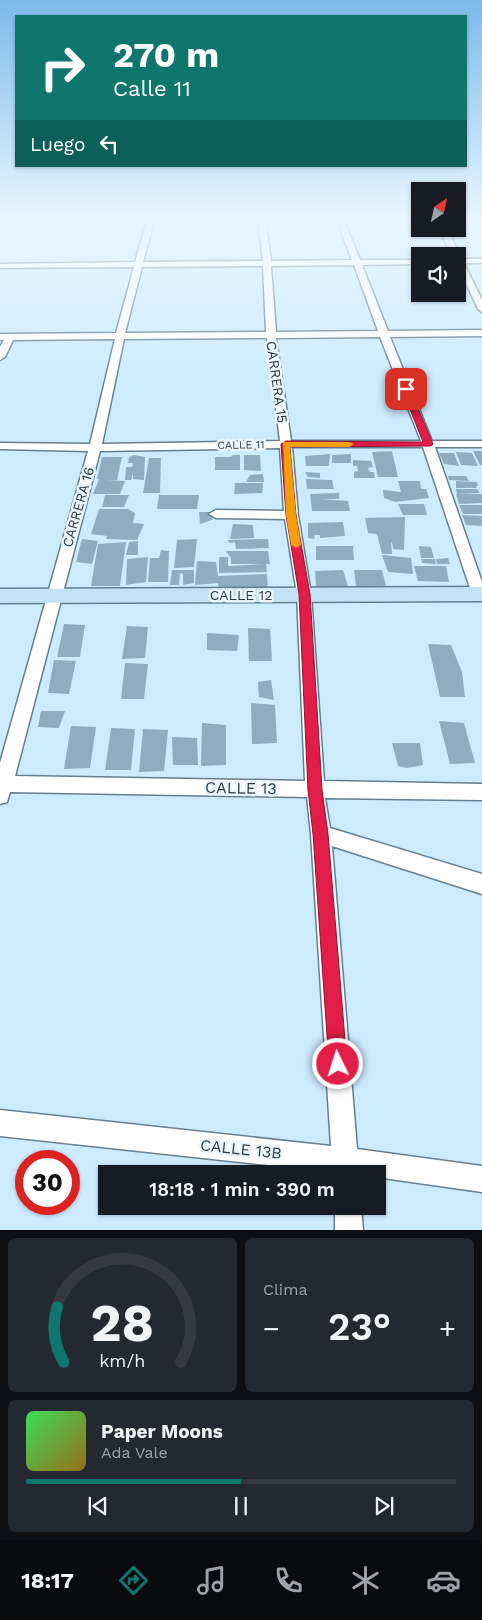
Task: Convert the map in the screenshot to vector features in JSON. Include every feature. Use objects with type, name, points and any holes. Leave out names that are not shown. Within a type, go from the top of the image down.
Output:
[{"type":"street","name":"CARRERA 16","points":[[1,788],[95,448],[135,275]]},
{"type":"street","name":"CARRERA 15","points":[[268,275],[271,335],[286,444],[291,515],[304,594],[315,790],[321,834],[345,1165]]},
{"type":"street","points":[[361,275],[428,444],[480,594]]},
{"type":"street","points":[[466,276],[482,309]]},
{"type":"street","points":[[0,357],[5,337],[482,333]]},
{"type":"street","name":"CALLE 11","points":[[0,446],[95,448],[286,444],[482,444]]},
{"type":"street","points":[[216,514],[291,515]]},
{"type":"street","name":"CALLE 12","points":[[0,596],[480,594]]},
{"type":"street","name":"CALLE 13","points":[[1,788],[482,792]]},
{"type":"street","points":[[321,834],[482,884]]},
{"type":"street","name":"CALLE 13B","points":[[0,1123],[329,1165]]},
{"type":"street","name":"CALLE 13B","points":[[386,1170],[482,1178]]},
{"type":"street","points":[[348,1215],[349,1230]]},
{"type":"building","points":[[392,451],[398,477],[378,477],[372,452]]},
{"type":"building","points":[[473,451],[482,451],[482,465],[480,465]]},
{"type":"building","points":[[456,452],[472,453],[478,466],[461,465]]},
{"type":"building","points":[[439,453],[454,453],[459,466],[444,464]]},
{"type":"building","points":[[330,454],[329,466],[306,466],[305,456]]},
{"type":"building","points":[[351,454],[351,463],[332,463],[332,455]]},
{"type":"building","points":[[134,455],[145,457],[144,480],[133,479],[133,474],[131,480],[125,480],[126,467],[132,467],[133,463],[128,463],[129,457]]},
{"type":"building","points":[[233,455],[240,455],[240,470],[215,470],[215,457],[231,457]]},
{"type":"building","points":[[244,455],[260,455],[261,471],[244,470]]},
{"type":"building","points":[[102,457],[122,457],[117,480],[107,480],[125,481],[120,494],[93,494],[99,479],[97,479]]},
{"type":"building","points":[[149,458],[161,458],[160,493],[143,493]]},
{"type":"building","points":[[353,460],[371,461],[373,467],[368,468],[370,472],[374,472],[375,478],[354,478],[354,472],[358,471],[357,466],[353,466]]},
{"type":"building","points":[[305,472],[320,473],[320,478],[308,477]]},
{"type":"building","points":[[263,474],[264,482],[246,482],[250,475]]},
{"type":"building","points":[[448,476],[466,476],[469,481],[449,480]]},
{"type":"building","points":[[306,479],[332,480],[334,489],[307,489]]},
{"type":"building","points":[[398,481],[420,481],[421,489],[426,489],[429,498],[395,502],[384,498],[383,490],[401,492]]},
{"type":"building","points":[[456,481],[477,482],[478,486],[476,486],[477,488],[456,488]]},
{"type":"building","points":[[235,483],[263,483],[262,493],[234,494]]},
{"type":"building","points":[[456,489],[477,489],[480,493],[457,494]]},
{"type":"building","points":[[339,493],[339,499],[320,499],[348,501],[350,511],[312,511],[310,494]]},
{"type":"building","points":[[456,494],[482,494],[482,503],[459,504]]},
{"type":"building","points":[[105,495],[129,495],[124,507],[102,507]]},
{"type":"building","points":[[159,495],[199,495],[197,509],[157,509]]},
{"type":"building","points":[[398,504],[424,504],[427,515],[403,515]]},
{"type":"building","points":[[459,505],[482,505],[482,514],[463,514]]},
{"type":"building","points":[[99,509],[128,509],[135,513],[133,523],[144,524],[137,540],[106,539],[107,536],[91,534]]},
{"type":"building","points":[[199,512],[214,512],[212,520],[200,524]]},
{"type":"building","points":[[462,515],[482,516],[482,526],[466,525]]},
{"type":"building","points":[[405,517],[404,550],[393,549],[391,542],[392,554],[382,554],[377,534],[368,533],[365,518]]},
{"type":"building","points":[[343,522],[345,536],[320,538],[320,535],[315,535],[314,539],[308,538],[308,523]]},
{"type":"building","points":[[233,524],[253,525],[254,538],[230,539]]},
{"type":"building","points":[[82,539],[98,541],[92,564],[76,562]]},
{"type":"building","points":[[197,539],[194,567],[174,568],[177,540]]},
{"type":"building","points":[[268,539],[269,548],[236,549],[235,542],[229,543],[228,540]]},
{"type":"building","points":[[138,541],[138,555],[126,555],[129,542]]},
{"type":"building","points":[[126,542],[120,586],[91,586],[98,544]]},
{"type":"building","points":[[316,546],[353,546],[354,560],[316,560]]},
{"type":"building","points":[[419,546],[431,547],[434,558],[421,558]]},
{"type":"building","points":[[161,550],[169,551],[168,582],[148,582],[150,558],[159,558]]},
{"type":"building","points":[[226,551],[268,551],[270,564],[266,564],[267,572],[219,573],[219,557],[228,557],[228,566],[264,564],[231,564],[231,558]]},
{"type":"building","points":[[382,555],[411,558],[413,574],[388,572]]},
{"type":"building","points":[[148,557],[146,582],[126,585],[127,559]]},
{"type":"building","points":[[448,558],[450,564],[437,564],[436,559]]},
{"type":"building","points":[[421,559],[435,559],[436,564],[422,563]]},
{"type":"building","points":[[197,561],[216,562],[218,576],[267,574],[268,590],[219,591],[218,583],[195,585]]},
{"type":"building","points":[[414,566],[446,566],[449,582],[418,581]]},
{"type":"building","points":[[172,570],[194,570],[194,583],[183,585],[183,574],[180,573],[179,585],[170,585]]},
{"type":"building","points":[[343,570],[348,586],[316,587],[315,571]]},
{"type":"building","points":[[354,570],[382,570],[386,586],[356,586]]},
{"type":"building","points":[[64,624],[85,625],[80,657],[57,657]]},
{"type":"building","points":[[127,626],[148,627],[145,658],[122,659]]},
{"type":"building","points":[[248,628],[270,629],[272,661],[249,661]]},
{"type":"building","points":[[207,633],[239,635],[237,651],[207,650]]},
{"type":"building","points":[[428,644],[451,645],[462,672],[465,697],[440,697]]},
{"type":"building","points":[[54,660],[76,661],[69,694],[48,693]]},
{"type":"building","points":[[125,663],[148,664],[144,699],[121,699]]},
{"type":"building","points":[[271,680],[274,700],[259,697],[258,682]]},
{"type":"building","points":[[251,703],[275,705],[277,743],[252,744]]},
{"type":"building","points":[[41,711],[65,711],[59,728],[38,727]]},
{"type":"building","points":[[439,721],[464,723],[475,763],[450,764]]},
{"type":"building","points":[[202,723],[226,725],[226,765],[201,766]]},
{"type":"building","points":[[71,726],[96,727],[90,768],[64,769]]},
{"type":"building","points":[[111,728],[135,729],[131,770],[105,770]]},
{"type":"building","points":[[143,729],[168,730],[164,771],[139,772]]},
{"type":"building","points":[[172,737],[197,738],[198,765],[173,765]]},
{"type":"building","points":[[392,743],[420,743],[423,765],[407,768],[398,766]]},
{"type":"slow traffic","points":[[296,545],[291,515],[286,444],[349,444]]},
{"type":"route","points":[[338,1064],[321,834],[315,790],[304,594],[291,515],[286,444],[428,444],[406,389]]}]
